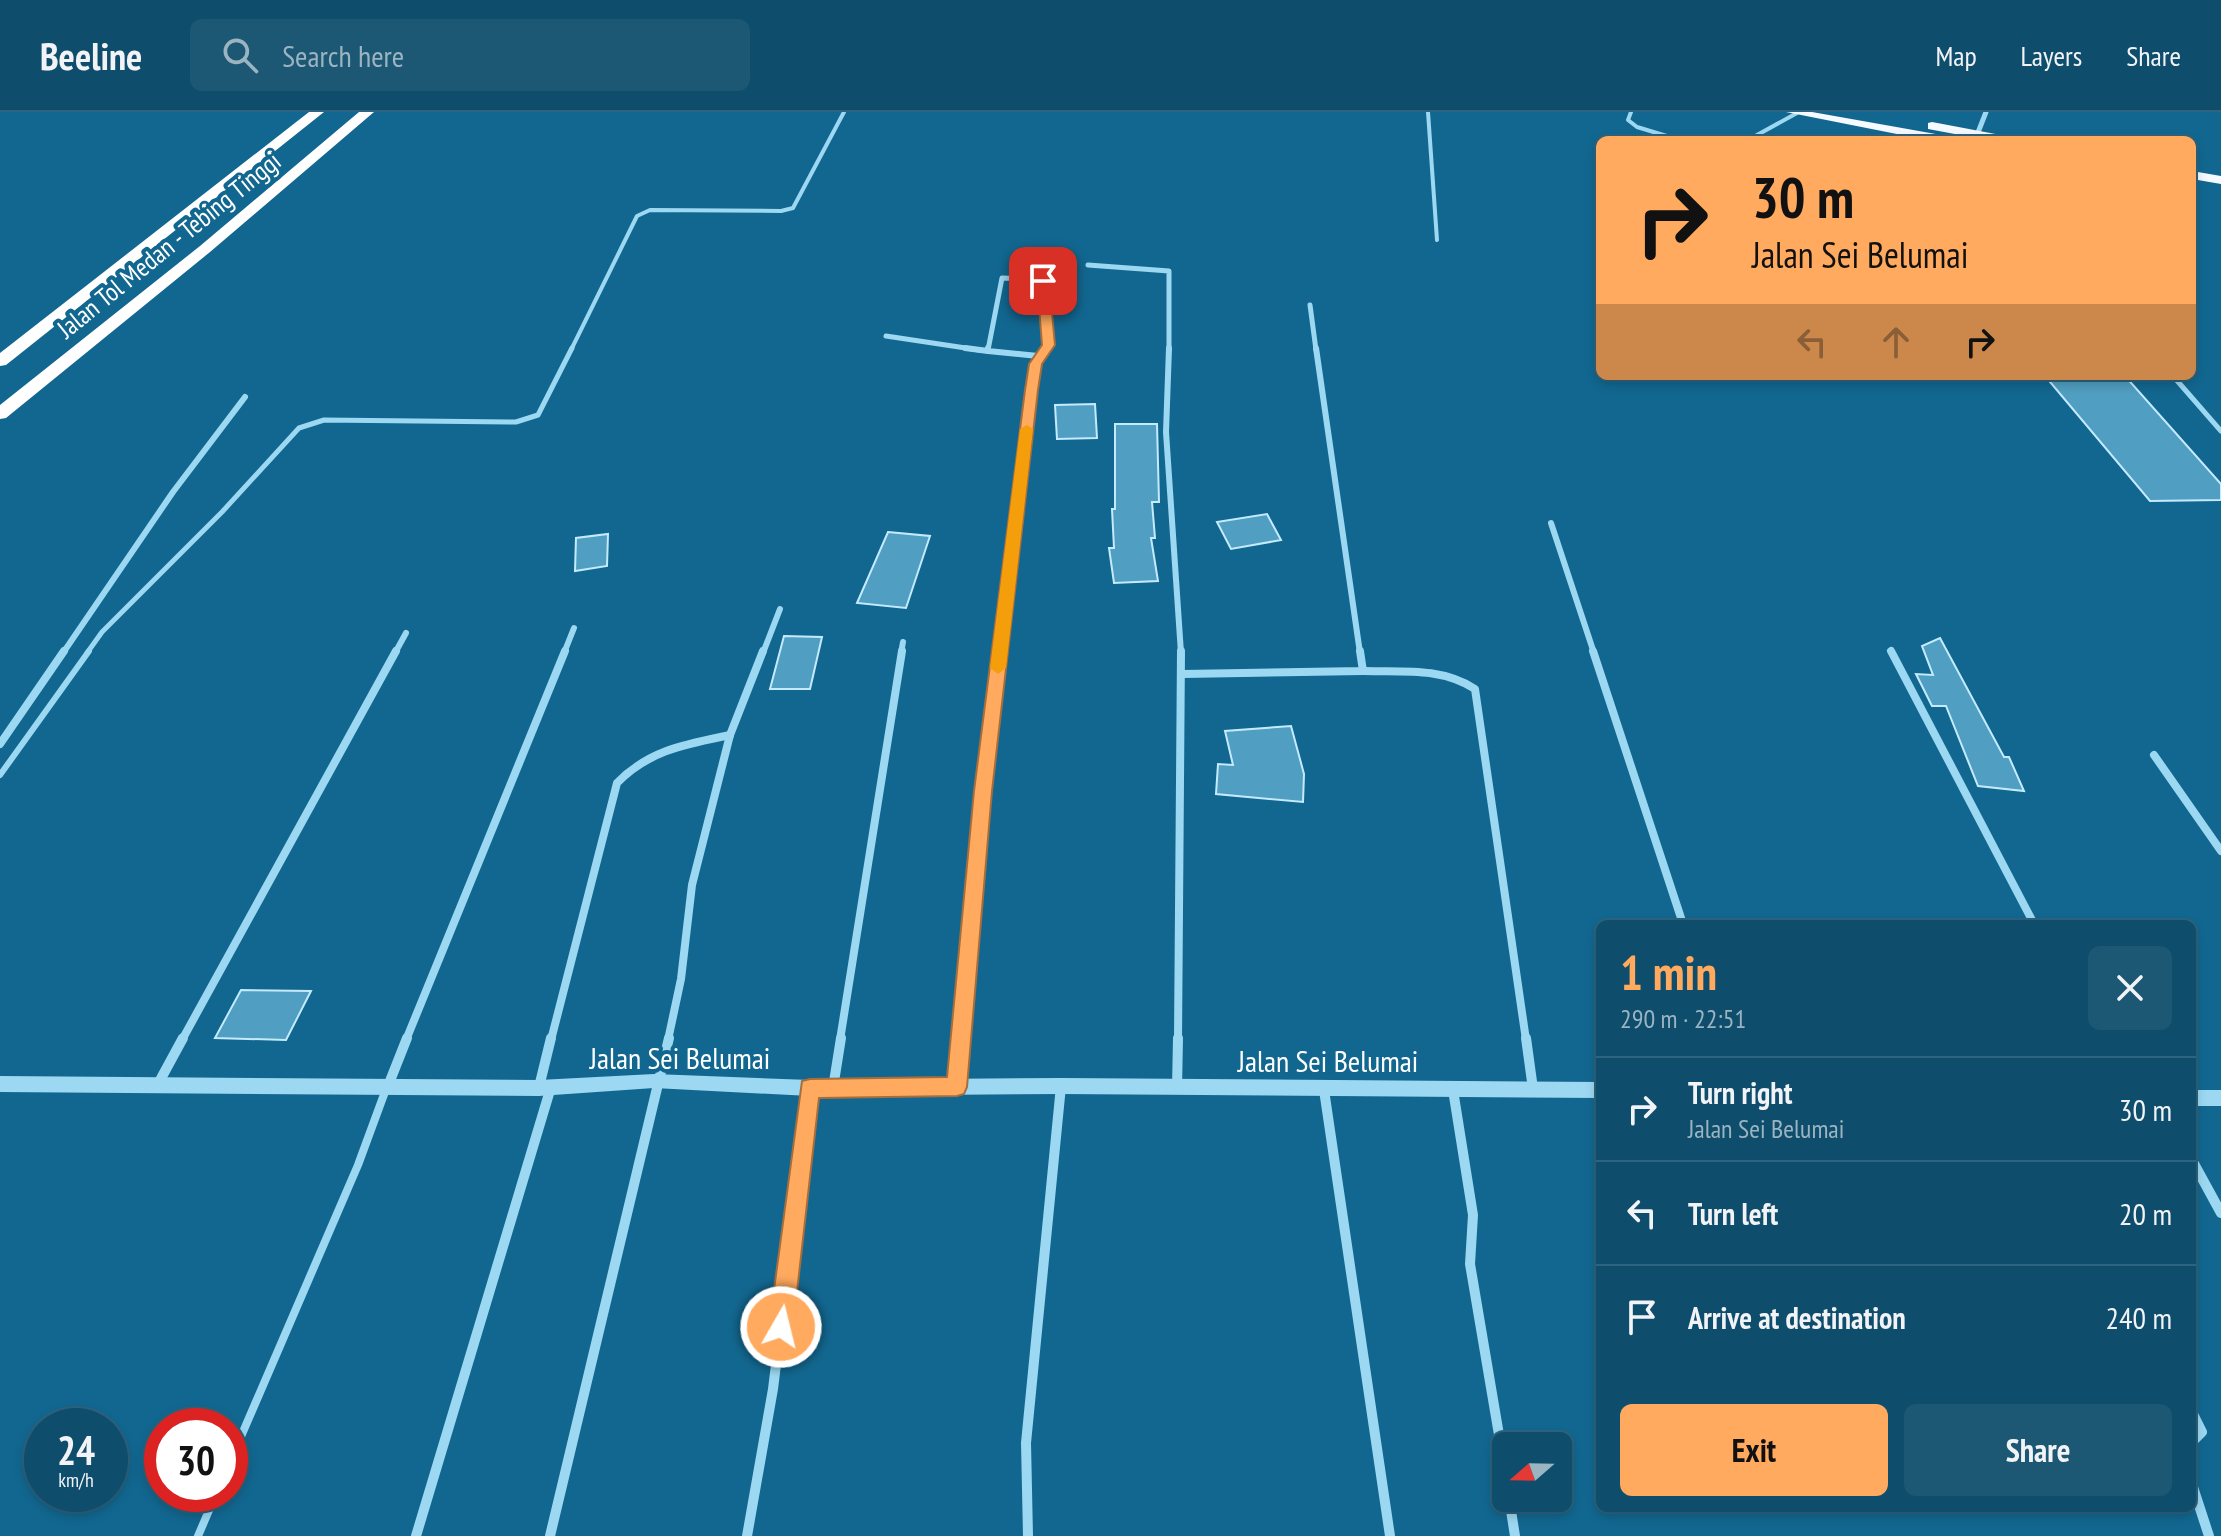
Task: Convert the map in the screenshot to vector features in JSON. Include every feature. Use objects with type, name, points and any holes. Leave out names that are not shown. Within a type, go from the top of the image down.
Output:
[{"type":"highway","name":"Jalan Tol Medan - Tebing Tinggi","points":[[0,361],[317,112]]},
{"type":"highway","name":"Jalan Tol Medan - Tebing Tinggi","points":[[0,414],[205,249],[367,112]]},
{"type":"highway","points":[[1795,112],[1925,136]]},
{"type":"highway","points":[[1860,112],[1983,136]]},
{"type":"highway","points":[[2196,176],[2221,180]]},
{"type":"highway","points":[[2196,185],[2221,190]]},
{"type":"street","points":[[1977,135],[1986,112]]},
{"type":"street","points":[[1088,265],[1162,269],[1169,271],[1171,278],[1166,432],[1183,674],[1177,1089]]},
{"type":"street","points":[[957,1087],[983,791],[1031,390],[1038,356],[1049,345],[1045,283],[1039,279],[1001,278],[987,342],[988,351]]},
{"type":"street","points":[[1310,305],[1363,671]]},
{"type":"street","points":[[886,336],[1038,356]]},
{"type":"street","points":[[0,744],[173,492],[245,397]]},
{"type":"street","points":[[1551,523],[1682,920]]},
{"type":"street","points":[[550,1536],[660,1082],[681,979],[692,885],[730,735],[780,609]]},
{"type":"street","points":[[388,1086],[574,628]]},
{"type":"street","points":[[158,1084],[406,633]]},
{"type":"street","points":[[833,1088],[903,642]]},
{"type":"street","points":[[1891,650],[2032,920]]},
{"type":"street","points":[[1183,674],[1363,671],[1443,675],[1464,679],[1475,689],[1533,1090]]},
{"type":"street","points":[[416,1536],[545,1088],[617,783],[627,771],[653,752],[730,735]]},
{"type":"street","points":[[2154,755],[2221,851]]},
{"type":"street","name":"Jalan Sei Belumai","points":[[1,1085],[545,1088],[660,1082],[810,1088],[1061,1086],[1596,1090]]},
{"type":"street","points":[[1028,1536],[1026,1443],[1061,1086]]},
{"type":"street","points":[[747,1536],[773,1389],[810,1088]]},
{"type":"street","points":[[1324,1090],[1390,1536]]},
{"type":"street","points":[[1453,1090],[1473,1215],[1470,1264],[1499,1432]]},
{"type":"street","points":[[2196,1098],[2221,1098]]},
{"type":"street","points":[[2196,1167],[2221,1213]]},
{"type":"street","points":[[2196,1420],[2202,1432],[2196,1438]]},
{"type":"street","points":[[2196,1496],[2209,1536]]},
{"type":"street","points":[[1511,1512],[1515,1536]]},
{"type":"lane","points":[[0,775],[102,632],[222,512],[299,428],[324,420],[516,422],[538,415],[637,216],[650,210],[781,211],[793,208],[844,112]]},
{"type":"lane","points":[[1428,112],[1437,240]]},
{"type":"lane","points":[[1631,112],[1627,117],[1637,127],[1667,136]]},
{"type":"lane","points":[[1755,136],[1795,112]]},
{"type":"lane","points":[[2176,380],[2221,431]]},
{"type":"lane","points":[[248,1420],[358,1165],[388,1086]]},
{"type":"lane","points":[[198,1536],[208,1512]]},
{"type":"building","points":[[2048,380],[2129,380],[2221,484],[2221,500],[2150,501]]},
{"type":"building","points":[[1095,404],[1097,438],[1057,439],[1055,405]]},
{"type":"building","points":[[1115,424],[1157,424],[1159,502],[1152,502],[1155,538],[1151,538],[1158,581],[1114,583],[1109,548],[1114,548]]},
{"type":"building","points":[[1267,514],[1281,540],[1231,549],[1217,522]]},
{"type":"building","points":[[888,532],[930,536],[906,608],[857,603]]},
{"type":"building","points":[[608,534],[607,566],[575,571],[576,538]]},
{"type":"building","points":[[784,636],[822,637],[810,689],[770,689]]},
{"type":"building","points":[[1940,638],[2004,757],[2009,757],[2024,791],[1978,786],[1946,706],[1932,706],[1916,674],[1933,675],[1922,646]]},
{"type":"building","points":[[1291,726],[1304,774],[1303,802],[1216,794],[1218,764],[1233,765],[1225,731]]},
{"type":"building","points":[[241,990],[311,991],[286,1040],[215,1038]]},
{"type":"slow traffic","points":[[998,668],[1027,429]]},
{"type":"route","points":[[781,1327],[810,1088],[957,1087],[983,791],[1031,390],[1038,356],[1049,345],[1043,281]]}]
